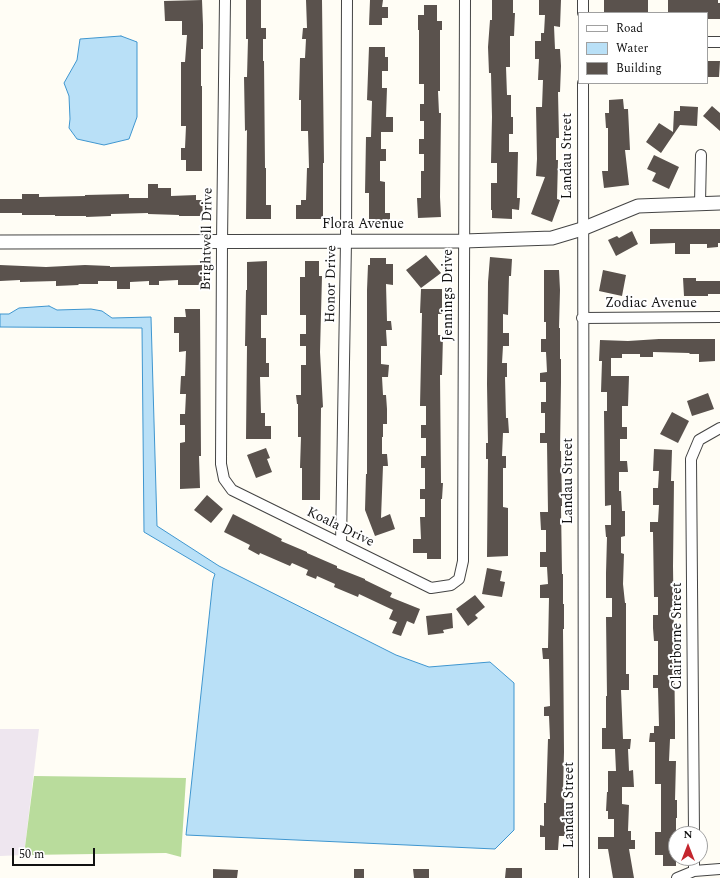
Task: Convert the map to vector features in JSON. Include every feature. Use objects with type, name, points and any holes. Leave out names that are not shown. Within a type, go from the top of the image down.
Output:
[{"type":"street","name":"Brightwell Drive","points":[[224,479],[221,464],[225,0]]},
{"type":"street","name":"Honor Drive","points":[[341,544],[346,241],[347,0]]},
{"type":"street","name":"Jennings Drive","points":[[451,586],[459,578],[463,561],[465,0]]},
{"type":"street","points":[[583,0],[583,12]]},
{"type":"street","points":[[708,42],[720,42]]},
{"type":"street","name":"Landau Street","points":[[583,84],[582,318],[584,878]]},
{"type":"street","points":[[700,203],[701,155]]},
{"type":"street","name":"Flora Avenue","points":[[0,242],[464,241],[552,238],[582,229],[638,206],[720,203]]},
{"type":"street","name":"Zodiac Avenue","points":[[582,318],[720,317]]},
{"type":"street","name":"Clairborne Street","points":[[694,826],[691,459],[699,440],[720,428]]},
{"type":"street","name":"Koala Drive","points":[[224,479],[232,490],[431,588],[451,586]]},
{"type":"street","points":[[694,866],[694,871]]},
{"type":"street","points":[[677,878],[694,871],[720,869]]},
{"type":"shaded area","points":[[0,729],[39,729],[24,855],[0,856]]},
{"type":"green space","points":[[34,776],[186,778],[181,857],[166,853],[24,855]]},
{"type":"water","points":[[121,36],[137,42],[137,117],[129,139],[104,145],[77,139],[69,128],[69,96],[64,83],[77,60],[80,39]]},
{"type":"water","points":[[49,306],[57,310],[91,309],[102,311],[112,318],[151,317],[157,526],[219,566],[396,655],[429,667],[490,662],[514,683],[514,830],[495,849],[186,835],[213,580],[215,574],[144,532],[142,328],[0,327],[0,314],[9,314],[19,308]]},
{"type":"building","points":[[202,0],[202,171],[186,171],[186,160],[181,160],[181,148],[185,148],[186,126],[181,126],[181,62],[185,62],[187,35],[182,35],[182,21],[165,21],[164,1]]},
{"type":"building","points":[[246,0],[261,0],[261,28],[266,28],[266,39],[263,39],[265,168],[266,205],[271,205],[271,219],[246,219],[247,130],[245,131],[244,77],[247,77],[248,39],[246,39]]},
{"type":"building","points":[[306,0],[322,0],[324,163],[323,219],[296,219],[296,205],[301,205],[301,200],[306,200],[307,168],[309,168],[308,131],[301,131],[301,100],[299,100],[300,58],[305,58],[306,39],[302,39],[303,28],[307,28]]},
{"type":"building","points":[[370,0],[383,0],[382,7],[388,7],[388,18],[382,18],[382,25],[369,25]]},
{"type":"building","points":[[492,0],[513,0],[513,13],[515,13],[514,36],[510,36],[510,67],[506,67],[507,95],[511,95],[511,117],[513,117],[513,134],[509,134],[509,152],[518,152],[517,198],[520,198],[519,210],[512,209],[512,219],[492,218],[491,210],[491,183],[497,183],[497,163],[491,163],[491,73],[489,73],[488,47],[490,20],[492,20]]},
{"type":"building","points":[[539,0],[561,0],[560,27],[554,26],[555,49],[560,49],[561,66],[560,92],[558,92],[559,138],[556,138],[556,160],[558,160],[557,199],[560,200],[552,222],[531,214],[545,177],[536,176],[536,107],[542,107],[543,80],[538,80],[539,59],[535,59],[535,41],[541,41],[541,33],[544,33],[545,15],[539,15]]},
{"type":"building","points":[[604,0],[648,0],[648,12],[604,12]]},
{"type":"building","points":[[668,0],[718,0],[718,3],[720,3],[720,19],[708,19],[708,12],[668,12]]},
{"type":"building","points":[[424,5],[437,5],[437,21],[442,21],[442,30],[440,30],[440,91],[438,91],[439,113],[441,113],[441,217],[418,218],[417,198],[421,198],[421,171],[424,171],[424,154],[419,154],[419,139],[424,139],[424,121],[420,121],[420,104],[424,104],[424,84],[419,84],[418,15],[424,15]]},
{"type":"building","points":[[369,47],[385,47],[385,57],[388,57],[388,71],[382,71],[382,88],[387,88],[386,117],[393,117],[393,132],[381,132],[381,149],[386,149],[386,161],[380,161],[380,181],[385,182],[385,213],[390,213],[390,221],[369,221],[369,193],[365,193],[366,137],[371,137],[372,101],[367,100]]},
{"type":"building","points":[[708,61],[720,61],[719,77],[708,77]]},
{"type":"building","points":[[623,99],[624,109],[628,109],[630,150],[625,150],[629,185],[604,188],[602,171],[608,171],[608,128],[606,128],[605,113],[609,113],[609,100]]},
{"type":"building","points":[[680,106],[698,107],[697,126],[680,125],[661,153],[646,142],[659,123],[673,132],[674,111],[680,111]]},
{"type":"building","points":[[712,106],[720,113],[720,131],[703,116]]},
{"type":"building","points":[[654,155],[679,167],[669,189],[652,181],[656,173],[647,169]]},
{"type":"building","points":[[148,184],[158,184],[158,188],[171,188],[171,196],[196,195],[196,200],[202,200],[203,216],[179,216],[148,213],[111,214],[111,216],[86,217],[0,213],[0,199],[22,199],[22,194],[39,194],[39,197],[129,194],[129,198],[148,198]]},
{"type":"building","points":[[650,229],[720,229],[720,243],[718,243],[718,247],[707,248],[707,244],[690,244],[690,254],[675,254],[675,243],[650,244]]},
{"type":"building","points":[[632,231],[638,244],[616,256],[608,240],[617,236],[619,238]]},
{"type":"building","points":[[426,255],[441,273],[421,288],[406,270]]},
{"type":"building","points":[[490,257],[512,259],[511,276],[509,276],[508,315],[503,314],[503,333],[509,333],[509,346],[503,346],[502,363],[507,363],[507,377],[505,377],[506,418],[508,418],[509,433],[503,433],[502,456],[506,456],[506,468],[503,468],[503,507],[508,508],[508,556],[487,557],[488,459],[486,459],[486,443],[488,443],[488,282]]},
{"type":"building","points":[[370,258],[386,258],[386,264],[393,264],[393,285],[386,284],[387,321],[391,321],[392,330],[386,330],[387,346],[381,346],[381,364],[389,365],[388,377],[382,377],[383,395],[386,395],[387,424],[383,424],[382,454],[387,454],[388,466],[383,466],[381,518],[390,514],[395,529],[375,536],[365,510],[367,474],[367,290],[368,265],[370,265]]},
{"type":"building","points":[[267,261],[267,315],[261,315],[261,338],[266,338],[266,363],[269,363],[269,377],[260,377],[261,413],[265,413],[265,426],[271,426],[271,439],[246,439],[247,346],[245,346],[247,262]]},
{"type":"building","points":[[305,261],[319,261],[319,276],[322,276],[320,352],[323,407],[321,408],[320,500],[302,500],[302,468],[300,468],[301,437],[298,437],[298,404],[296,395],[301,395],[301,365],[306,365],[306,346],[300,346],[300,334],[306,334],[306,315],[300,315],[300,277],[305,277]]},
{"type":"building","points":[[0,265],[46,267],[85,265],[110,267],[202,265],[202,285],[178,285],[178,280],[159,281],[159,285],[149,285],[149,281],[130,282],[130,289],[117,289],[117,281],[98,281],[98,284],[56,286],[56,281],[0,281]]},
{"type":"building","points":[[544,270],[559,270],[560,290],[560,451],[562,574],[564,604],[563,791],[565,836],[559,836],[558,850],[545,850],[545,837],[540,837],[540,825],[544,826],[548,739],[550,739],[549,716],[544,716],[544,707],[550,706],[549,659],[543,659],[542,648],[548,648],[549,598],[540,598],[540,585],[548,584],[547,567],[540,567],[540,552],[546,552],[546,530],[541,530],[540,512],[548,512],[547,443],[540,443],[540,433],[545,433],[545,413],[541,413],[541,402],[546,402],[546,382],[540,382],[540,373],[547,372],[546,352],[541,352],[541,339],[546,339],[546,322],[544,322]]},
{"type":"building","points":[[603,270],[626,275],[622,296],[599,291]]},
{"type":"building","points":[[683,278],[696,278],[696,281],[720,281],[720,294],[708,294],[708,296],[684,296]]},
{"type":"building","points":[[421,289],[442,289],[442,314],[438,314],[438,335],[443,335],[442,375],[440,375],[441,483],[443,483],[441,499],[441,559],[427,559],[427,553],[413,553],[413,539],[421,539],[420,517],[425,517],[425,499],[420,499],[420,489],[425,489],[425,468],[421,468],[421,456],[426,456],[426,438],[421,438],[421,425],[426,425],[426,406],[420,406],[422,313],[420,313]]},
{"type":"building","points":[[185,309],[200,309],[201,456],[199,456],[200,488],[180,489],[180,443],[185,442],[185,425],[180,425],[180,414],[185,414],[186,394],[180,394],[181,376],[185,376],[186,351],[179,352],[179,333],[174,333],[174,317],[186,317]]},
{"type":"building","points":[[659,339],[715,339],[715,361],[699,362],[699,354],[689,353],[653,352],[653,357],[640,357],[640,354],[622,354],[622,358],[611,358],[611,376],[629,376],[628,406],[622,406],[622,427],[627,427],[627,439],[620,439],[620,461],[627,461],[628,472],[619,472],[619,491],[621,491],[622,511],[625,511],[625,536],[621,537],[621,553],[624,554],[623,584],[626,603],[626,674],[629,674],[629,690],[621,690],[623,739],[631,739],[630,749],[628,749],[629,771],[633,770],[634,787],[622,787],[622,804],[629,805],[628,831],[631,831],[631,840],[635,840],[635,849],[629,849],[634,878],[613,878],[608,849],[598,849],[598,837],[614,837],[614,819],[608,819],[608,811],[606,811],[608,771],[616,771],[615,749],[602,749],[602,728],[606,728],[607,696],[606,617],[612,617],[612,598],[606,598],[607,537],[605,525],[611,525],[611,505],[605,506],[604,411],[607,411],[607,392],[601,392],[602,361],[599,361],[600,340],[628,341]]},
{"type":"building","points":[[708,393],[714,409],[692,416],[687,401]]},
{"type":"building","points":[[672,412],[689,421],[678,443],[660,434]]},
{"type":"building","points":[[266,448],[270,458],[267,459],[272,472],[256,478],[247,455]]},
{"type":"building","points":[[654,449],[672,450],[671,481],[674,481],[673,566],[675,739],[670,739],[669,761],[676,761],[675,800],[677,800],[677,818],[676,826],[668,826],[668,866],[663,866],[663,855],[655,855],[655,832],[661,832],[661,784],[655,784],[655,742],[649,742],[650,733],[654,733],[654,726],[659,726],[658,688],[653,688],[653,675],[658,675],[658,641],[654,641],[653,615],[658,615],[658,597],[654,597],[653,532],[650,532],[650,522],[658,522],[659,505],[653,505],[653,488],[658,488],[659,471],[653,471]]},
{"type":"building","points":[[207,495],[223,509],[211,523],[194,510]]},
{"type":"building","points":[[233,514],[282,539],[281,541],[337,566],[337,568],[365,579],[392,593],[390,597],[420,609],[414,624],[407,621],[401,636],[392,633],[397,622],[389,619],[393,610],[359,594],[358,597],[334,587],[335,584],[317,576],[316,579],[306,575],[308,570],[292,563],[290,566],[260,553],[259,555],[248,549],[250,545],[224,532]]},
{"type":"building","points":[[487,568],[502,571],[500,581],[505,582],[502,597],[482,594]]},
{"type":"building","points":[[475,595],[485,607],[475,615],[478,618],[468,626],[456,609]]},
{"type":"building","points":[[452,613],[453,628],[443,630],[444,633],[428,635],[426,616]]},
{"type":"building","points":[[506,868],[522,868],[522,878],[505,878]]},
{"type":"building","points":[[213,869],[238,870],[237,878],[213,878]]},
{"type":"building","points":[[354,869],[364,869],[364,878],[354,878]]},
{"type":"building","points":[[413,869],[429,869],[429,878],[414,878]]}]
